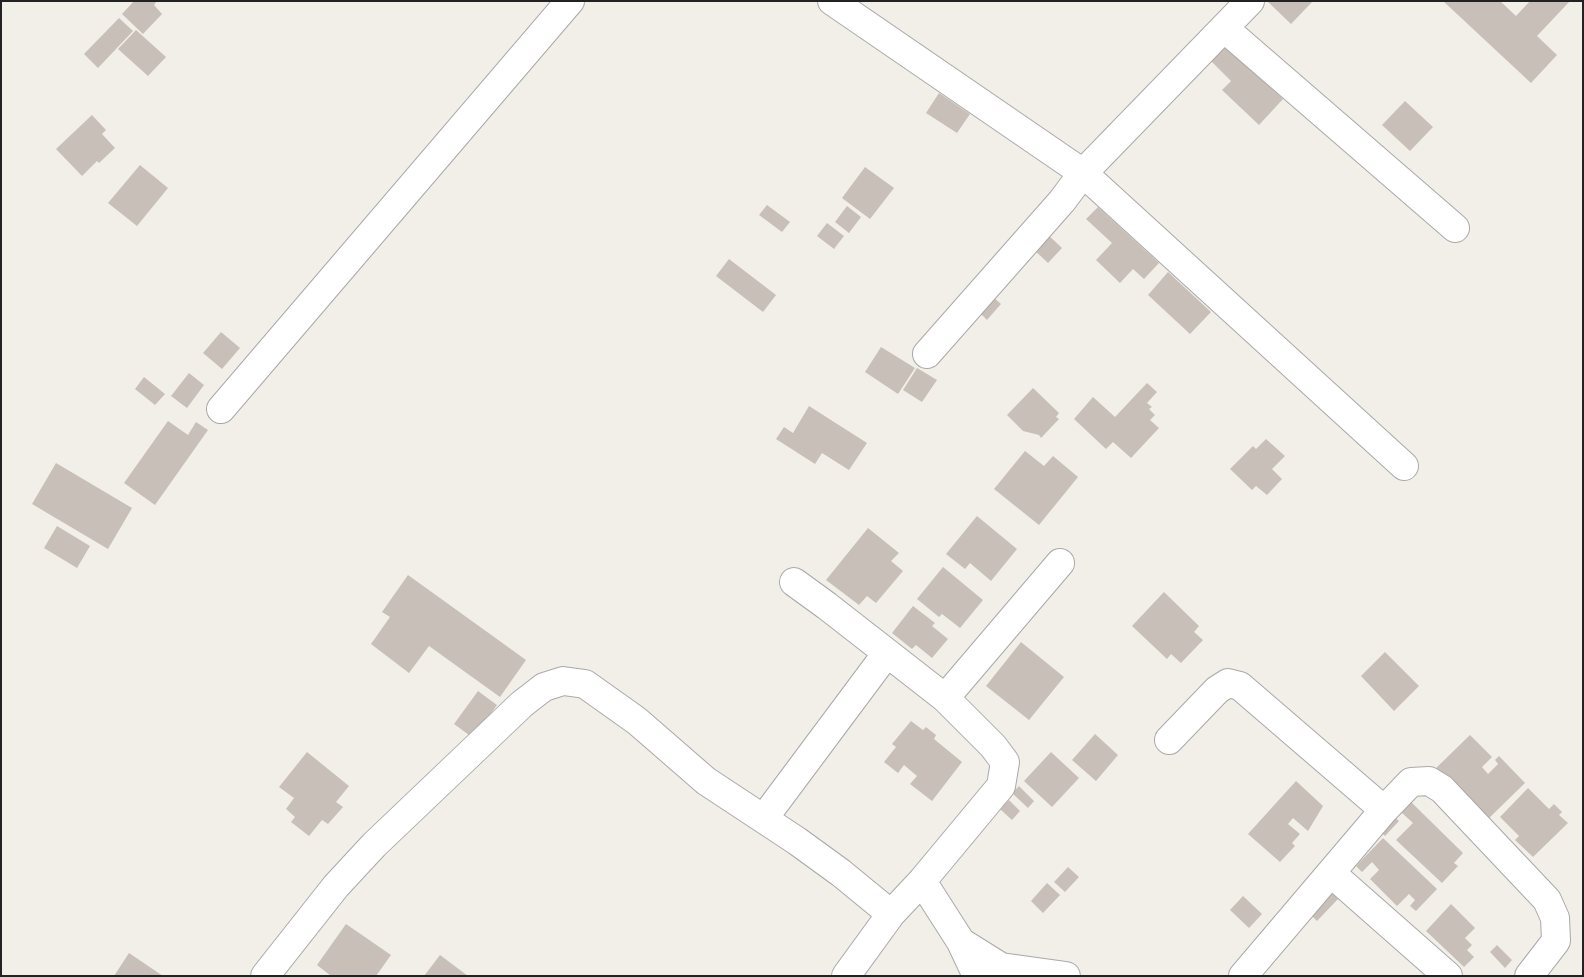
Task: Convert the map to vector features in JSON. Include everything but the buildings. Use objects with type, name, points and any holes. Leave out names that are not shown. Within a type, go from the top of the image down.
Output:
[{"type":"street","points":[[220,409],[570,1]]},
{"type":"street","points":[[832,1],[1083,174],[1404,466]]},
{"type":"street","points":[[928,354],[1062,201],[1083,174],[1250,1]]},
{"type":"street","points":[[1224,28],[1455,228]]},
{"type":"street","points":[[945,698],[1060,563]]},
{"type":"street","points":[[794,582],[945,698],[993,746],[1005,762],[1000,786],[922,881],[891,914],[846,976]]},
{"type":"street","points":[[764,818],[887,653]]},
{"type":"street","points":[[266,975],[336,886],[374,845],[522,704],[544,687],[563,681],[584,684],[637,721],[706,781],[764,818],[841,872],[891,914]]},
{"type":"street","points":[[1169,740],[1217,690],[1228,683],[1240,686],[1384,810]]},
{"type":"street","points":[[1243,976],[1384,810],[1412,782],[1429,781],[1442,789],[1547,900],[1555,918],[1556,941],[1538,972]]},
{"type":"street","points":[[1331,873],[1448,976]]},
{"type":"street","points":[[922,881],[960,942],[977,976]]},
{"type":"street","points":[[960,942],[1001,968],[1066,976]]}]
